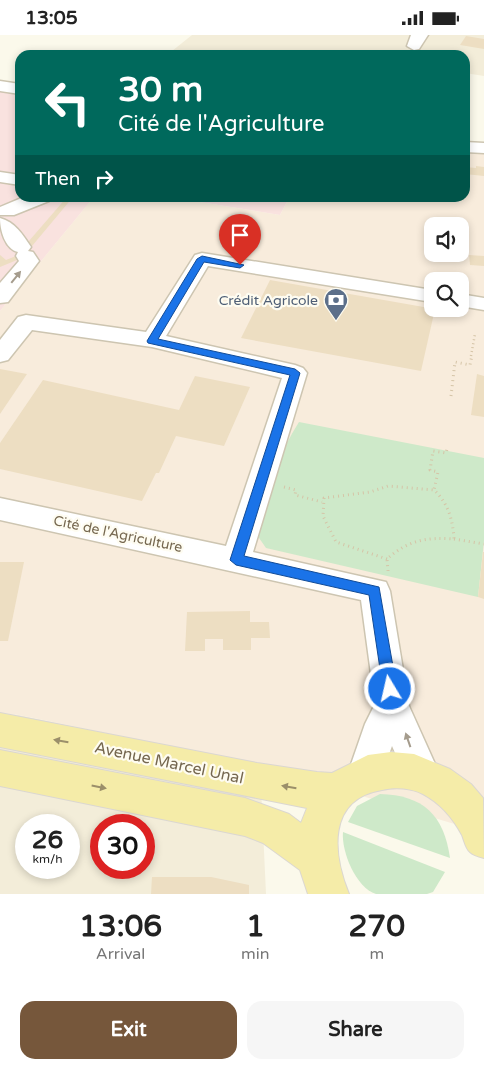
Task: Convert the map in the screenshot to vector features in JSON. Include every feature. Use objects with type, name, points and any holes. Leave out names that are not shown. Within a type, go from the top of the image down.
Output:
[{"type":"main road","name":"Avenue Marcel Unal","points":[[0,730],[126,753],[310,791],[352,782],[390,769],[422,775],[437,782],[458,797],[475,819],[484,839]]},
{"type":"main road","points":[[0,768],[245,817],[275,828],[317,858]]},
{"type":"main road","points":[[329,894],[324,885],[317,858],[317,835],[323,813],[352,782]]},
{"type":"street","points":[[0,86],[15,88]]},
{"type":"street","points":[[470,147],[484,148]]},
{"type":"street","points":[[0,177],[15,179]]},
{"type":"street","points":[[0,297],[29,261],[3,218],[33,202]]},
{"type":"street","points":[[152,341],[202,259],[424,295]]},
{"type":"street","points":[[469,302],[484,304]]},
{"type":"street","points":[[0,355],[26,322],[152,341],[295,373],[236,560]]},
{"type":"street","name":"Cité de l'Agriculture","points":[[0,509],[375,591],[392,706],[422,775]]},
{"type":"street","points":[[352,782],[392,706]]},
{"type":"path","points":[[451,395],[455,362],[470,365],[475,334]]},
{"type":"path","points":[[434,490],[438,472],[430,470],[433,451],[446,453],[447,449]]},
{"type":"path","points":[[261,482],[296,490],[295,495],[322,502]]},
{"type":"path","points":[[387,559],[336,543],[325,525],[322,502],[324,498],[370,492],[388,485],[434,490],[445,499],[454,529],[454,539]]},
{"type":"path","points":[[387,559],[404,544],[420,538],[454,539],[484,544]]},
{"type":"path","points":[[387,559],[389,578]]},
{"type":"shaded area","points":[[192,35],[484,35],[484,76],[470,74],[470,50],[173,50]]},
{"type":"shaded area","points":[[0,83],[15,84],[15,202],[90,202],[0,311]]},
{"type":"shaded area","points":[[470,147],[484,148],[484,833],[260,765],[19,715],[0,713],[0,311],[90,202],[200,202],[280,215],[287,202],[470,202]]},
{"type":"shaded area","points":[[200,202],[287,202],[280,215]]},
{"type":"shaded area","points":[[0,713],[19,715],[260,765],[266,894],[0,894]]},
{"type":"green space","points":[[299,422],[484,458],[484,541],[478,597],[266,548],[257,535],[264,505],[277,463]]},
{"type":"green space","points":[[380,794],[408,798],[429,810],[443,830],[450,858],[348,822],[357,806]]},
{"type":"green space","points":[[343,832],[445,872],[433,892],[427,894],[376,894],[362,884],[351,868],[344,849]]},
{"type":"building","points":[[466,36],[484,39],[484,49],[460,45]]},
{"type":"building","points":[[476,166],[484,167],[484,176],[470,175],[470,167],[476,168]]},
{"type":"building","points":[[63,202],[69,202],[22,258],[0,267],[0,255],[6,260],[16,256]]},
{"type":"building","points":[[469,255],[484,256],[484,266],[470,265]]},
{"type":"building","points":[[270,280],[424,307],[424,317],[433,317],[421,371],[241,338]]},
{"type":"building","points":[[0,369],[27,374],[0,414]]},
{"type":"building","points":[[477,374],[484,376],[484,417],[471,415]]},
{"type":"building","points":[[195,376],[250,387],[224,446],[176,436],[159,473],[156,473],[142,501],[0,469],[0,443],[43,380],[179,410]]},
{"type":"building","points":[[484,552],[484,599],[478,597]]},
{"type":"building","points":[[0,562],[24,562],[8,641],[0,641]]},
{"type":"building","points":[[250,611],[250,622],[269,622],[270,638],[251,638],[251,650],[223,650],[223,639],[205,639],[205,651],[185,651],[187,612]]},
{"type":"building","points":[[155,877],[211,877],[249,885],[249,894],[151,894],[152,879],[155,879]]},
{"type":"place","name":"Crédit Agricole","points":[[336,321]]},
{"type":"route","points":[[240,265],[202,259],[185,283],[152,341],[295,373],[236,560],[375,591],[390,689]]}]
